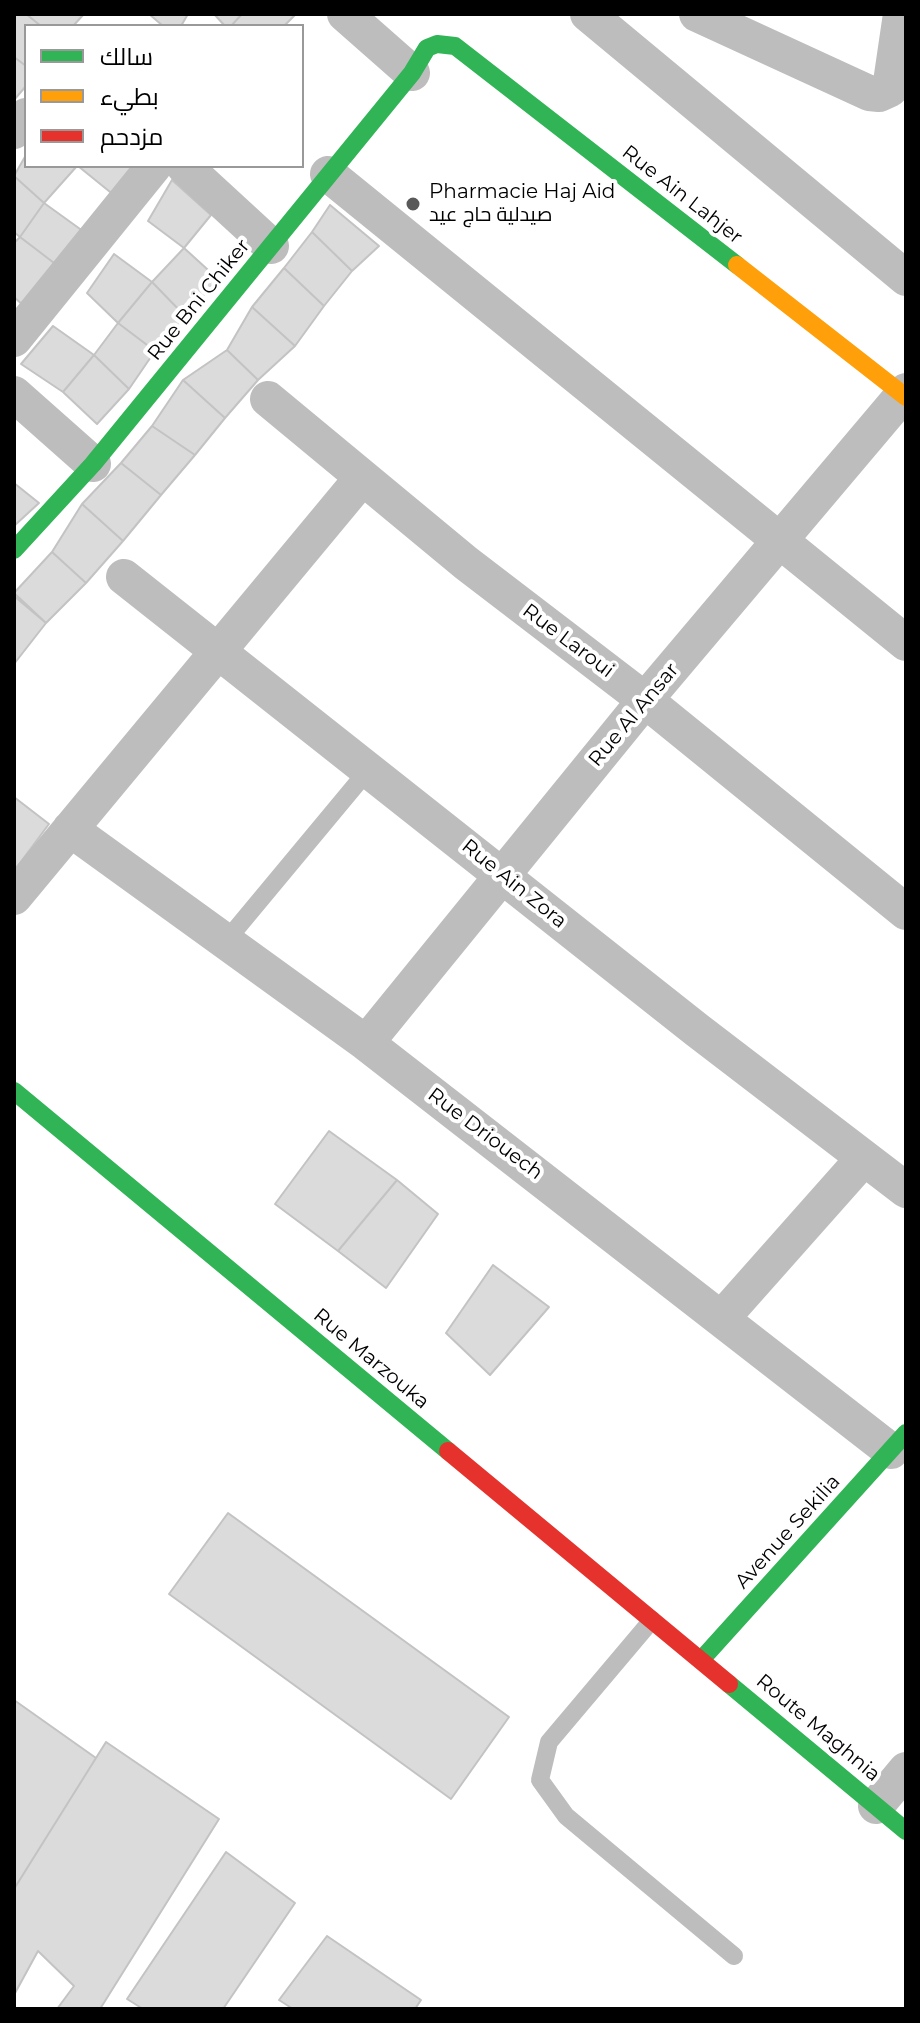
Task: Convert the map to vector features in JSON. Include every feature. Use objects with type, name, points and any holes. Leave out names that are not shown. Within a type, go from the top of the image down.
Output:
[{"type":"main road","name":"Rue Ain Lahjer","points":[[419,61],[437,44],[455,46],[905,394]]},
{"type":"main road","name":"Rue Bni Chiker","points":[[14,550],[93,464],[419,61]]},
{"type":"main road","name":"Rue Marzouka","points":[[14,1091],[701,1660]]},
{"type":"main road","name":"Avenue Sekilia","points":[[701,1660],[899,1442]]},
{"type":"main road","name":"Route Maghnia","points":[[701,1660],[906,1831]]},
{"type":"street","points":[[345,14],[419,61]]},
{"type":"street","points":[[588,14],[906,278]]},
{"type":"street","points":[[697,14],[754,27],[869,93],[879,94],[890,89],[901,14]]},
{"type":"street","points":[[14,339],[152,168]]},
{"type":"street","points":[[186,168],[271,246]]},
{"type":"street","points":[[328,174],[906,643]]},
{"type":"street","points":[[14,394],[93,464]]},
{"type":"street","name":"Rue Al Ansar","points":[[366,1043],[645,700],[905,394]]},
{"type":"street","name":"Rue Laroui","points":[[268,399],[466,563],[645,700],[906,912]]},
{"type":"street","points":[[14,897],[362,478]]},
{"type":"street","name":"Rue Ain Zora","points":[[124,577],[697,1030],[906,1190]]},
{"type":"street","name":"Rue Driouech","points":[[70,829],[366,1043],[722,1318],[899,1442]]},
{"type":"street","points":[[722,1318],[864,1158]]},
{"type":"street","points":[[876,1806],[906,1770]]},
{"type":"lane","points":[[226,941],[369,769]]},
{"type":"lane","points":[[652,1620],[549,1742],[540,1780],[566,1816],[734,1956]]},
{"type":"building","points":[[14,14],[26,14],[38,24],[24,24],[24,64],[14,57]]},
{"type":"building","points":[[26,14],[84,14],[75,24],[38,24]]},
{"type":"building","points":[[149,14],[188,14],[182,24],[161,24]]},
{"type":"building","points":[[214,14],[242,14],[233,24],[223,24]]},
{"type":"building","points":[[242,14],[296,14],[286,24],[233,24]]},
{"type":"building","points":[[14,57],[24,64],[24,88],[14,100]]},
{"type":"building","points":[[24,158],[24,168],[75,168],[44,203],[14,176]]},
{"type":"building","points":[[80,168],[136,168],[115,196]]},
{"type":"building","points":[[14,176],[44,203],[20,237],[14,232]]},
{"type":"building","points":[[172,180],[211,215],[184,248],[148,221]]},
{"type":"building","points":[[44,203],[87,234],[58,266],[20,237]]},
{"type":"building","points":[[330,205],[379,246],[352,271],[312,232]]},
{"type":"building","points":[[312,232],[352,271],[324,306],[284,268]]},
{"type":"building","points":[[20,237],[58,266],[25,307],[14,297],[14,243]]},
{"type":"building","points":[[184,248],[218,279],[185,316],[152,282]]},
{"type":"building","points":[[114,254],[152,282],[118,323],[87,293]]},
{"type":"building","points":[[284,268],[324,306],[295,346],[252,307]]},
{"type":"building","points":[[152,282],[185,316],[155,351],[118,323]]},
{"type":"building","points":[[252,307],[295,346],[258,380],[227,350]]},
{"type":"building","points":[[118,323],[155,351],[129,389],[94,355]]},
{"type":"building","points":[[53,326],[94,355],[63,392],[21,364]]},
{"type":"building","points":[[227,350],[258,380],[225,418],[183,380]]},
{"type":"building","points":[[94,355],[129,389],[97,424],[63,392]]},
{"type":"building","points":[[183,380],[225,418],[195,455],[152,426]]},
{"type":"building","points":[[152,426],[195,455],[161,495],[121,463]]},
{"type":"building","points":[[121,463],[161,495],[123,541],[82,504]]},
{"type":"building","points":[[14,483],[39,503],[14,526]]},
{"type":"building","points":[[82,504],[123,541],[86,583],[52,552]]},
{"type":"building","points":[[52,552],[86,583],[46,623],[14,593]]},
{"type":"building","points":[[14,596],[46,623],[14,664]]},
{"type":"building","points":[[14,797],[49,824],[14,871]]},
{"type":"building","points":[[329,1131],[397,1180],[338,1251],[275,1204]]},
{"type":"building","points":[[397,1180],[438,1214],[386,1288],[338,1251]]},
{"type":"building","points":[[493,1265],[549,1307],[490,1375],[446,1333]]},
{"type":"building","points":[[228,1513],[509,1717],[451,1799],[169,1594]]},
{"type":"building","points":[[14,1700],[96,1758],[14,1889]]},
{"type":"building","points":[[106,1742],[219,1819],[100,2009],[57,2009],[74,1986],[38,1951],[14,1995],[14,1889]]},
{"type":"building","points":[[226,1852],[295,1903],[223,2009],[143,2009],[127,1999]]},
{"type":"building","points":[[327,1936],[421,2000],[415,2009],[293,2009],[279,2000]]},
{"type":"traffic: fast","points":[[14,550],[93,464],[412,73],[427,48],[437,44],[455,46],[737,265]]},
{"type":"traffic: fast","points":[[14,1091],[448,1451]]},
{"type":"traffic: fast","points":[[701,1660],[906,1433]]},
{"type":"traffic: fast","points":[[729,1684],[906,1831]]},
{"type":"traffic: slow","points":[[737,265],[906,397]]},
{"type":"traffic: jam","points":[[448,1451],[729,1684]]},
{"type":"place","name":"Pharmacie Haj Aid صيدلية حاج عيد","points":[[413,204]]}]
